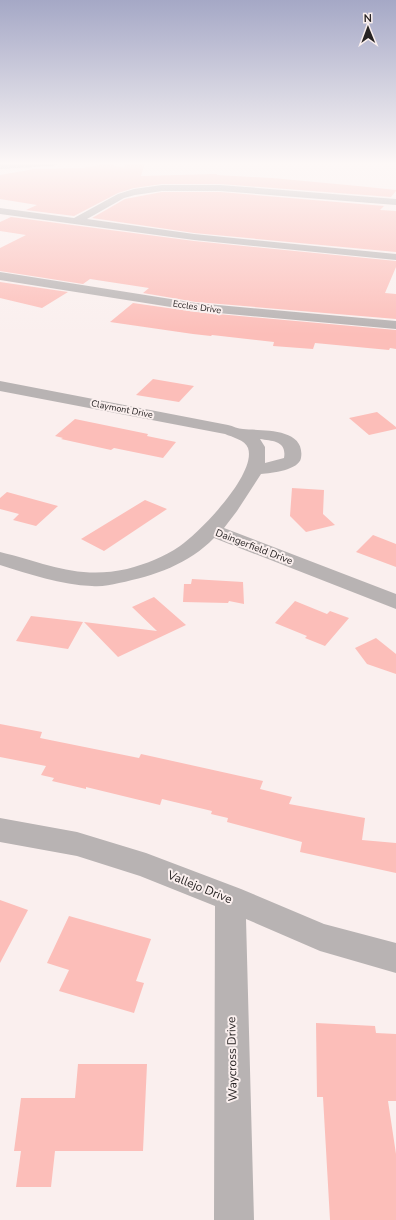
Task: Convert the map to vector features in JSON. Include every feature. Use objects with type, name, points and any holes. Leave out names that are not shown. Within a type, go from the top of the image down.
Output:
[{"type":"street","points":[[68,220],[261,244],[396,257]]},
{"type":"street","name":"Eccles Drive","points":[[0,276],[204,308],[396,325]]},
{"type":"street","name":"Claymont Drive","points":[[0,386],[244,434],[275,436],[286,440],[292,447],[294,455],[292,461],[276,467],[255,470]]},
{"type":"street","points":[[212,530],[255,470],[258,460],[258,449],[256,442],[244,434]]},
{"type":"street","name":"Daingerfield Drive","points":[[0,558],[65,576],[94,580],[141,572],[170,561],[194,547],[212,530],[396,602]]},
{"type":"street","name":"Vallejo Drive","points":[[0,830],[76,844],[146,865],[230,898],[320,938],[396,958]]},
{"type":"street","name":"Waycross Drive","points":[[230,898],[234,1220]]},
{"type":"building","points":[[5,220],[33,220],[194,241],[396,261],[396,267],[385,293],[396,294],[396,319],[196,302],[143,293],[149,288],[90,279],[83,284],[0,271],[0,248],[26,235],[0,231],[0,222]]},
{"type":"building","points":[[105,220],[396,220],[396,252],[194,233]]},
{"type":"building","points":[[0,282],[68,292],[42,308],[0,298]]},
{"type":"building","points":[[133,303],[196,312],[396,330],[396,349],[390,348],[389,350],[315,343],[313,349],[273,346],[274,342],[193,334],[110,322]]},
{"type":"building","points":[[153,379],[194,386],[179,402],[136,395]]},
{"type":"building","points":[[377,412],[396,427],[396,429],[369,435],[349,418]]},
{"type":"building","points":[[75,419],[148,434],[147,436],[176,442],[163,458],[114,448],[111,450],[61,439],[63,438],[55,436]]},
{"type":"building","points":[[292,488],[324,490],[323,514],[335,525],[306,532],[290,516]]},
{"type":"building","points":[[7,492],[58,506],[36,526],[13,520],[19,514],[0,509],[0,498]]},
{"type":"building","points":[[145,500],[167,509],[104,551],[81,539]]},
{"type":"building","points":[[373,535],[396,544],[396,567],[356,552]]},
{"type":"building","points":[[192,579],[243,582],[244,604],[229,601],[228,603],[183,602],[184,584],[191,584]]},
{"type":"building","points":[[154,597],[186,625],[118,657],[84,622],[157,631],[132,607]]},
{"type":"building","points":[[295,601],[327,614],[330,611],[349,618],[325,646],[305,638],[307,636],[275,623]]},
{"type":"building","points":[[31,616],[83,622],[68,649],[16,641]]},
{"type":"building","points":[[376,638],[396,654],[396,674],[367,664],[355,648]]},
{"type":"building","points":[[0,724],[42,732],[40,738],[139,758],[141,754],[263,781],[260,789],[292,797],[289,804],[365,818],[362,840],[396,843],[396,873],[300,852],[302,842],[227,822],[228,818],[211,814],[212,811],[162,799],[160,805],[86,787],[86,789],[52,781],[54,778],[41,775],[46,766],[0,757]]},
{"type":"building","points":[[0,900],[28,910],[0,963]]},
{"type":"building","points":[[69,916],[151,939],[136,981],[144,983],[134,1013],[59,991],[69,970],[47,963]]},
{"type":"building","points":[[316,1023],[375,1026],[376,1033],[396,1034],[396,1101],[388,1101],[396,1154],[396,1220],[330,1220],[323,1097],[317,1097]]},
{"type":"building","points":[[78,1064],[147,1064],[143,1151],[55,1151],[51,1187],[16,1187],[21,1151],[14,1151],[21,1098],[75,1098]]}]
